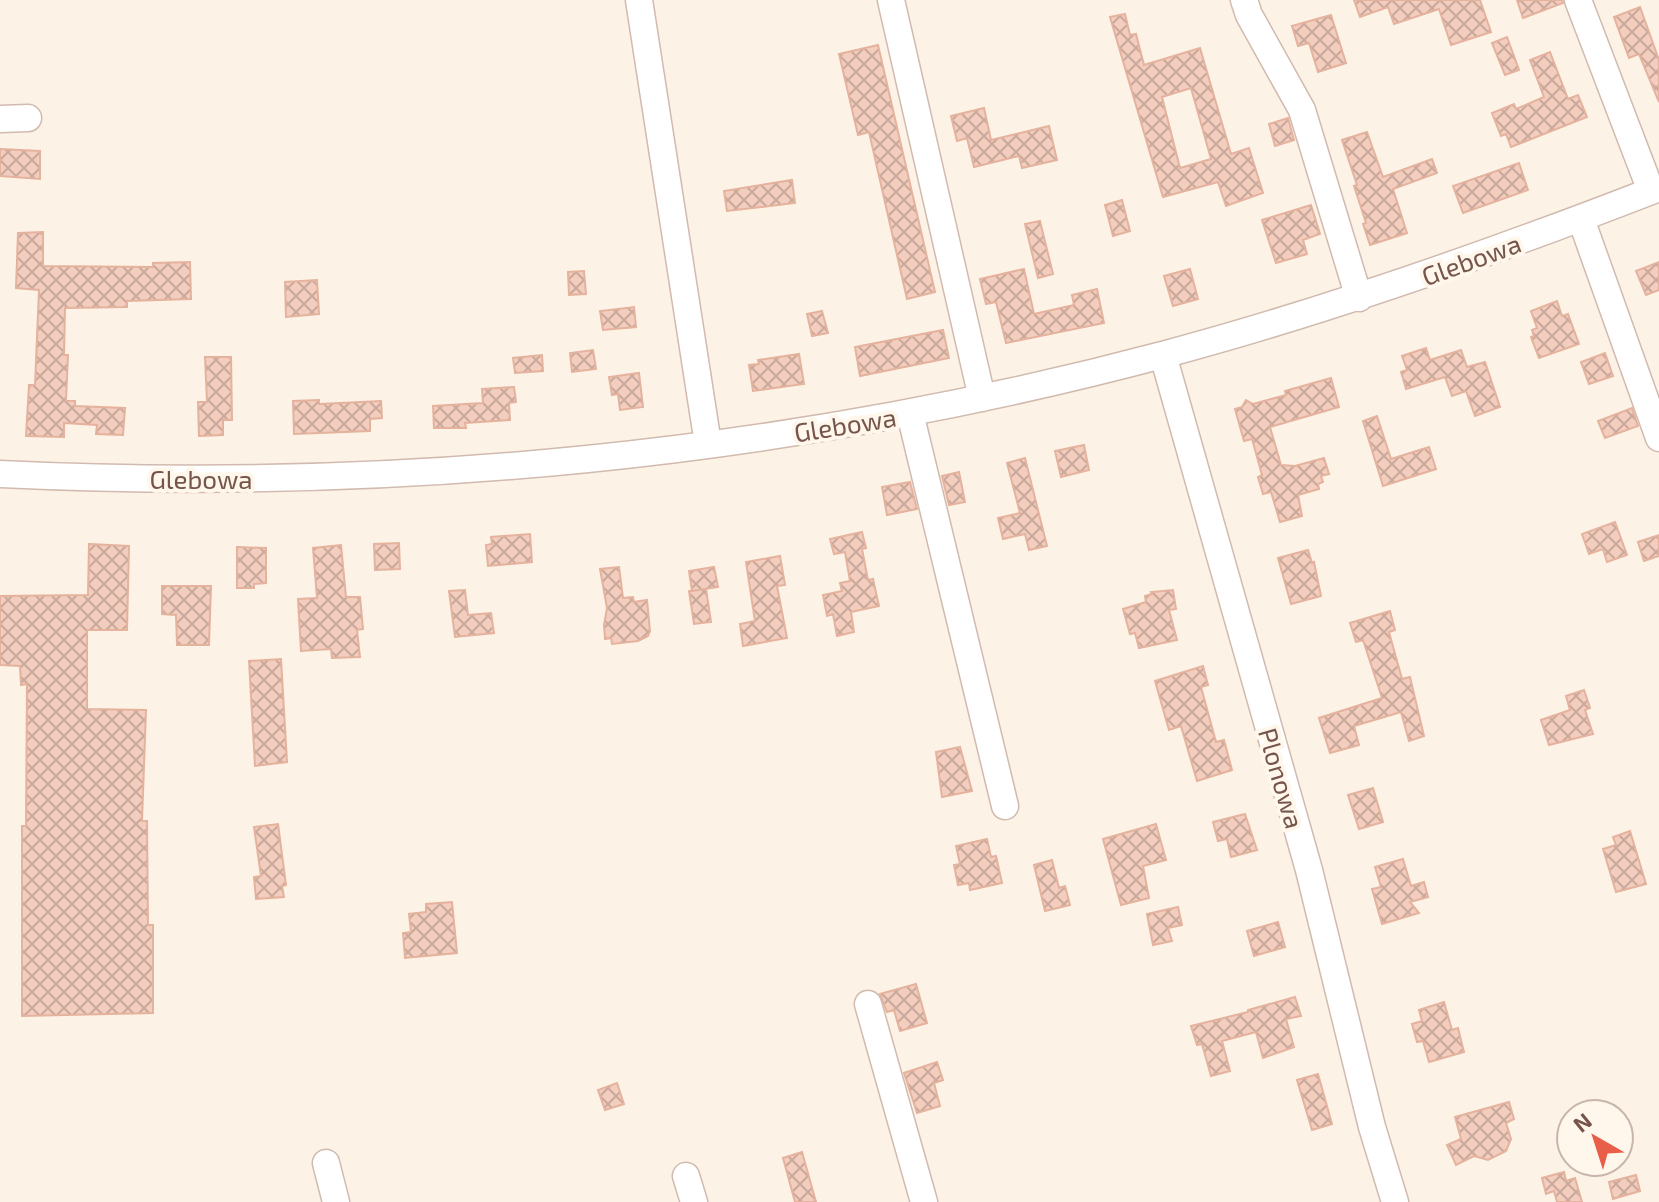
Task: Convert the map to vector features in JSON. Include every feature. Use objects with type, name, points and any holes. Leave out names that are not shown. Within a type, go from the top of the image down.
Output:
[{"type":"street","points":[[639,0],[708,444]]},
{"type":"street","points":[[891,0],[982,398]]},
{"type":"street","points":[[1244,0],[1249,15],[1302,110],[1359,298]]},
{"type":"street","points":[[1578,0],[1655,190]]},
{"type":"street","points":[[0,119],[28,118]]},
{"type":"street","name":"Glebowa","points":[[0,474],[150,478],[347,476],[543,464],[708,444],[910,413],[1163,355],[1359,298],[1655,190]]},
{"type":"street","points":[[1581,219],[1659,438]]},
{"type":"street","name":"Plonowa","points":[[1163,355],[1309,870],[1372,1127],[1395,1202]]},
{"type":"street","points":[[910,413],[1005,806]]},
{"type":"street","points":[[868,1004],[924,1202]]},
{"type":"street","points":[[326,1163],[336,1202]]},
{"type":"street","points":[[686,1176],[694,1202]]},
{"type":"building","points":[[1354,0],[1480,0],[1491,32],[1451,45],[1439,9],[1394,24],[1388,7],[1360,17]]},
{"type":"building","points":[[1517,0],[1562,0],[1563,3],[1523,18]]},
{"type":"building","points":[[1640,7],[1659,60],[1659,102],[1639,54],[1629,58],[1614,17]]},
{"type":"building","points":[[1125,14],[1130,35],[1136,34],[1144,65],[1200,48],[1231,154],[1249,148],[1263,193],[1226,206],[1218,182],[1163,197],[1110,17]],"holes":[[[1191,88],[1211,159],[1180,168],[1162,97]]]},
{"type":"building","points":[[1331,15],[1346,63],[1318,72],[1309,43],[1298,46],[1292,26]]},
{"type":"building","points":[[1507,37],[1519,70],[1505,75],[1492,43]]},
{"type":"building","points":[[878,45],[935,292],[907,299],[869,132],[858,135],[839,54]]},
{"type":"building","points":[[1550,52],[1568,99],[1578,95],[1587,117],[1511,147],[1506,134],[1501,136],[1492,113],[1514,104],[1516,109],[1544,97],[1530,60]]},
{"type":"building","points":[[984,108],[991,140],[1049,126],[1057,160],[1022,168],[1019,156],[974,167],[967,138],[957,141],[951,116]]},
{"type":"building","points":[[1288,118],[1294,140],[1275,146],[1269,124]]},
{"type":"building","points":[[1367,132],[1383,177],[1432,159],[1437,173],[1393,189],[1407,233],[1370,245],[1354,186],[1357,185],[1342,140]]},
{"type":"building","points":[[0,149],[40,151],[40,179],[0,176]]},
{"type":"building","points":[[1519,163],[1528,190],[1463,213],[1453,186]]},
{"type":"building","points":[[792,180],[795,203],[727,211],[724,191]]},
{"type":"building","points":[[1122,200],[1130,231],[1113,236],[1105,205]]},
{"type":"building","points":[[1311,205],[1320,234],[1303,240],[1307,254],[1276,263],[1262,220]]},
{"type":"building","points":[[1040,221],[1053,274],[1038,278],[1025,224]]},
{"type":"building","points":[[43,232],[43,266],[153,267],[153,263],[190,262],[191,299],[127,301],[127,307],[65,308],[64,355],[68,355],[66,401],[75,401],[75,406],[125,408],[123,435],[96,434],[97,425],[64,423],[64,437],[26,436],[29,385],[35,385],[39,290],[16,288],[18,233]]},
{"type":"building","points":[[1659,262],[1659,290],[1646,295],[1636,271]]},
{"type":"building","points":[[1024,269],[1034,314],[1074,305],[1072,295],[1097,289],[1104,323],[1006,343],[996,302],[986,304],[980,279]]},
{"type":"building","points":[[1190,269],[1198,299],[1173,306],[1164,276]]},
{"type":"building","points":[[584,271],[586,294],[569,295],[568,272]]},
{"type":"building","points":[[317,280],[319,314],[286,317],[285,282]]},
{"type":"building","points":[[1557,301],[1562,316],[1568,314],[1579,344],[1539,358],[1531,337],[1534,336],[1532,330],[1537,328],[1531,311]]},
{"type":"building","points":[[634,307],[636,327],[603,330],[600,311]]},
{"type":"building","points":[[822,311],[828,333],[812,336],[807,314]]},
{"type":"building","points":[[943,330],[949,358],[860,376],[855,347]]},
{"type":"building","points":[[1426,348],[1430,360],[1461,350],[1467,367],[1485,362],[1500,407],[1475,416],[1466,391],[1452,396],[1445,377],[1406,389],[1401,372],[1407,370],[1402,356]]},
{"type":"building","points":[[593,350],[596,369],[572,372],[570,353]]},
{"type":"building","points":[[1605,353],[1613,376],[1589,384],[1581,362]]},
{"type":"building","points":[[799,354],[804,384],[753,391],[749,365],[759,364],[758,360]]},
{"type":"building","points":[[542,355],[543,371],[515,373],[513,358]]},
{"type":"building","points":[[205,357],[231,357],[232,420],[223,420],[223,435],[199,436],[198,402],[207,402]]},
{"type":"building","points":[[639,373],[643,407],[620,410],[618,394],[612,395],[609,377]]},
{"type":"building","points":[[1331,378],[1339,407],[1270,427],[1281,465],[1295,466],[1324,458],[1329,474],[1321,476],[1323,482],[1318,484],[1319,489],[1298,495],[1302,516],[1280,522],[1271,492],[1263,494],[1258,477],[1262,475],[1252,439],[1244,441],[1235,409],[1242,407],[1246,400],[1253,404]]},
{"type":"building","points":[[514,387],[516,402],[509,403],[510,420],[465,423],[466,428],[434,428],[433,406],[483,403],[482,389]]},
{"type":"building","points":[[319,400],[319,404],[381,401],[382,418],[370,419],[370,431],[294,434],[293,401]]},
{"type":"building","points":[[1632,408],[1638,426],[1605,438],[1598,421]]},
{"type":"building","points":[[1377,416],[1391,459],[1429,447],[1436,469],[1383,486],[1363,421]]},
{"type":"building","points":[[1084,445],[1089,470],[1061,477],[1055,451]]},
{"type":"building","points":[[1025,458],[1047,546],[1029,550],[1025,534],[1003,539],[998,518],[1020,513],[1007,463]]},
{"type":"building","points":[[959,472],[965,502],[949,505],[942,476]]},
{"type":"building","points":[[910,482],[917,509],[887,515],[882,487]]},
{"type":"building","points":[[1615,522],[1627,555],[1607,562],[1603,549],[1589,554],[1582,534]]},
{"type":"building","points":[[862,532],[868,580],[873,579],[879,606],[851,612],[854,632],[837,636],[833,614],[827,616],[823,595],[842,591],[840,583],[850,581],[845,552],[834,554],[830,539]]},
{"type":"building","points":[[530,534],[532,562],[488,566],[486,545],[492,544],[491,537]]},
{"type":"building","points":[[1659,535],[1659,556],[1644,561],[1638,542]]},
{"type":"building","points":[[399,543],[400,569],[375,570],[374,544]]},
{"type":"building","points":[[89,544],[129,546],[127,630],[87,630],[87,709],[146,710],[142,821],[147,821],[148,925],[153,925],[153,1013],[22,1016],[22,826],[26,826],[27,684],[21,685],[20,666],[0,665],[0,596],[88,595]]},
{"type":"building","points":[[341,545],[346,597],[360,597],[363,629],[357,630],[360,657],[332,658],[331,649],[301,651],[298,599],[317,598],[313,548]]},
{"type":"building","points":[[237,547],[266,548],[266,583],[254,584],[254,588],[237,588]]},
{"type":"building","points":[[1308,550],[1314,562],[1321,596],[1291,604],[1278,558]]},
{"type":"building","points":[[780,556],[785,585],[777,586],[787,638],[743,646],[740,624],[755,621],[746,562]]},
{"type":"building","points":[[619,567],[623,598],[633,597],[634,602],[647,600],[650,631],[648,636],[638,641],[612,644],[611,638],[605,639],[607,608],[600,569]]},
{"type":"building","points":[[714,567],[718,587],[692,591],[689,571]]},
{"type":"building","points":[[162,586],[211,586],[209,645],[177,645],[176,615],[162,614]]},
{"type":"building","points":[[706,589],[711,622],[694,624],[689,591]]},
{"type":"building","points":[[465,590],[468,615],[491,613],[494,633],[455,637],[449,591]]},
{"type":"building","points":[[1173,590],[1176,609],[1169,610],[1177,640],[1139,648],[1135,633],[1130,634],[1123,609],[1146,602],[1145,596],[1151,592]]},
{"type":"building","points":[[1390,611],[1395,630],[1389,632],[1402,679],[1410,677],[1424,736],[1409,741],[1401,712],[1354,726],[1359,745],[1330,753],[1319,718],[1382,698],[1363,640],[1356,642],[1350,623]]},
{"type":"building","points":[[281,659],[287,762],[255,766],[249,661]]},
{"type":"building","points":[[1203,666],[1208,685],[1201,687],[1216,742],[1224,740],[1232,770],[1197,781],[1181,726],[1169,730],[1155,681]]},
{"type":"building","points":[[1584,690],[1590,708],[1585,710],[1593,734],[1549,745],[1541,720],[1570,710],[1566,696]]},
{"type":"building","points":[[960,747],[972,791],[942,797],[936,752]]},
{"type":"building","points":[[1373,788],[1383,822],[1359,829],[1348,795]]},
{"type":"building","points":[[1245,814],[1257,850],[1231,857],[1227,839],[1218,841],[1213,822]]},
{"type":"building","points":[[278,824],[286,885],[282,886],[284,897],[256,899],[254,877],[261,876],[254,827]]},
{"type":"building","points":[[1156,824],[1166,860],[1143,866],[1149,898],[1121,905],[1103,839]]},
{"type":"building","points":[[1630,831],[1646,884],[1616,892],[1603,849],[1616,845],[1613,837]]},
{"type":"building","points":[[987,839],[991,857],[996,856],[1002,883],[970,890],[969,883],[958,885],[954,865],[960,864],[956,846]]},
{"type":"building","points":[[1403,859],[1411,886],[1424,882],[1428,897],[1410,902],[1419,913],[1382,924],[1372,889],[1381,887],[1375,867]]},
{"type":"building","points":[[1052,860],[1059,888],[1065,886],[1070,905],[1045,911],[1034,865]]},
{"type":"building","points":[[452,902],[457,953],[405,958],[403,933],[411,932],[409,914],[426,912],[426,904]]},
{"type":"building","points":[[1178,907],[1182,925],[1168,928],[1172,941],[1153,945],[1147,914]]},
{"type":"building","points":[[1278,922],[1285,947],[1254,956],[1247,931]]},
{"type":"building","points":[[916,984],[927,1023],[900,1031],[894,1010],[887,1012],[880,994]]},
{"type":"building","points":[[1295,997],[1301,1016],[1286,1019],[1294,1047],[1263,1058],[1256,1032],[1222,1041],[1230,1071],[1211,1076],[1202,1044],[1197,1045],[1191,1026]]},
{"type":"building","points":[[1444,1002],[1452,1030],[1458,1028],[1464,1052],[1429,1062],[1423,1041],[1417,1042],[1412,1024],[1422,1021],[1419,1010]]},
{"type":"building","points":[[937,1062],[943,1080],[934,1083],[940,1106],[917,1113],[904,1073]]},
{"type":"building","points":[[1318,1074],[1332,1124],[1312,1130],[1297,1080]]},
{"type":"building","points":[[617,1083],[624,1104],[605,1110],[598,1090]]},
{"type":"building","points":[[1509,1102],[1514,1119],[1506,1123],[1511,1139],[1506,1151],[1488,1160],[1474,1156],[1456,1165],[1447,1145],[1461,1139],[1455,1117]]},
{"type":"building","points":[[802,1152],[816,1202],[795,1202],[783,1158]]},
{"type":"building","points":[[1555,1174],[1555,1178],[1565,1178],[1566,1181],[1575,1178],[1582,1202],[1557,1202],[1554,1191],[1546,1194],[1542,1178]]},
{"type":"building","points":[[1635,1175],[1640,1191],[1613,1199],[1609,1182],[1635,1178]]}]
